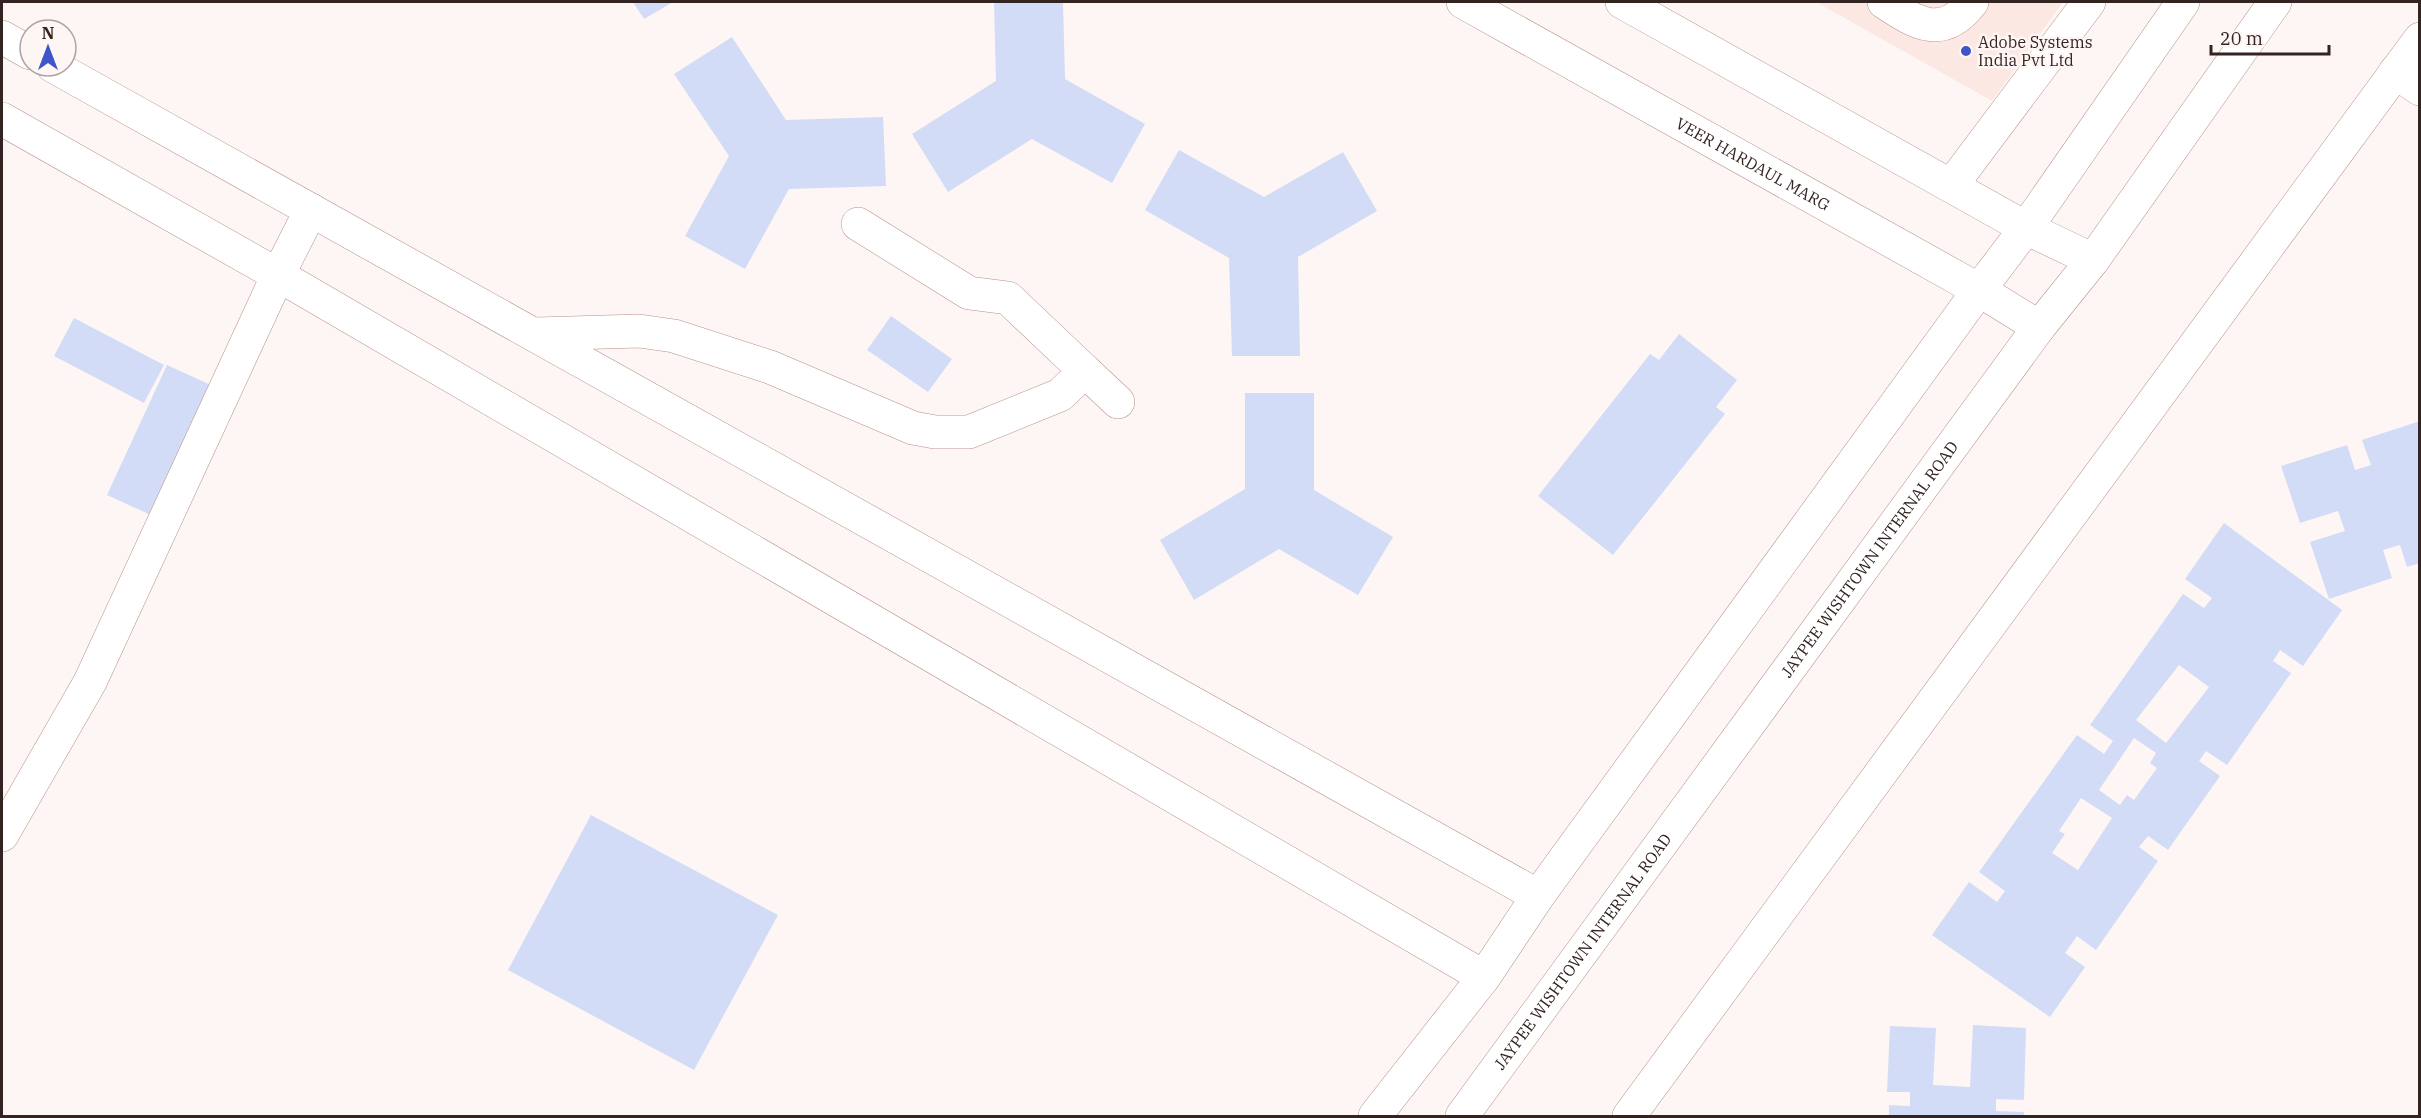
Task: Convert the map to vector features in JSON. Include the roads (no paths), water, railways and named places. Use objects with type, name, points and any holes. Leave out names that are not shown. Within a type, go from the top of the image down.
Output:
[{"type":"street","name":"VEER HARDAUL MARG","points":[[1463,2],[1978,290],[2039,327]]},
{"type":"street","points":[[1622,2],[2026,228],[2093,260]]},
{"type":"street","points":[[1884,2],[1912,20],[1936,26],[1954,20],[1972,2]]},
{"type":"street","points":[[1952,186],[2089,2]]},
{"type":"street","points":[[1375,1116],[1484,977],[1538,896],[1978,290],[2026,228],[2183,2]]},
{"type":"street","name":"JAYPEE WISHTOWN INTERNAL ROAD","points":[[1462,1116],[2039,327],[2093,260],[2275,2]]},
{"type":"street","points":[[2,37],[18,46]]},
{"type":"street","points":[[1629,1116],[2407,80],[2420,39]]},
{"type":"street","points":[[74,78],[1538,896]]},
{"type":"street","points":[[2,119],[278,274],[1484,977]]},
{"type":"street","points":[[2,835],[90,682],[278,274],[311,210]]},
{"type":"street","points":[[858,224],[969,293],[1008,298],[1118,402]]},
{"type":"street","points":[[535,334],[639,331],[674,336],[770,367],[913,428],[935,432],[969,432],[1011,416],[1060,395],[1085,371]]},
{"type":"place","name":"Adobe Systems India Pvt Ltd","points":[[1966,51]]}]
